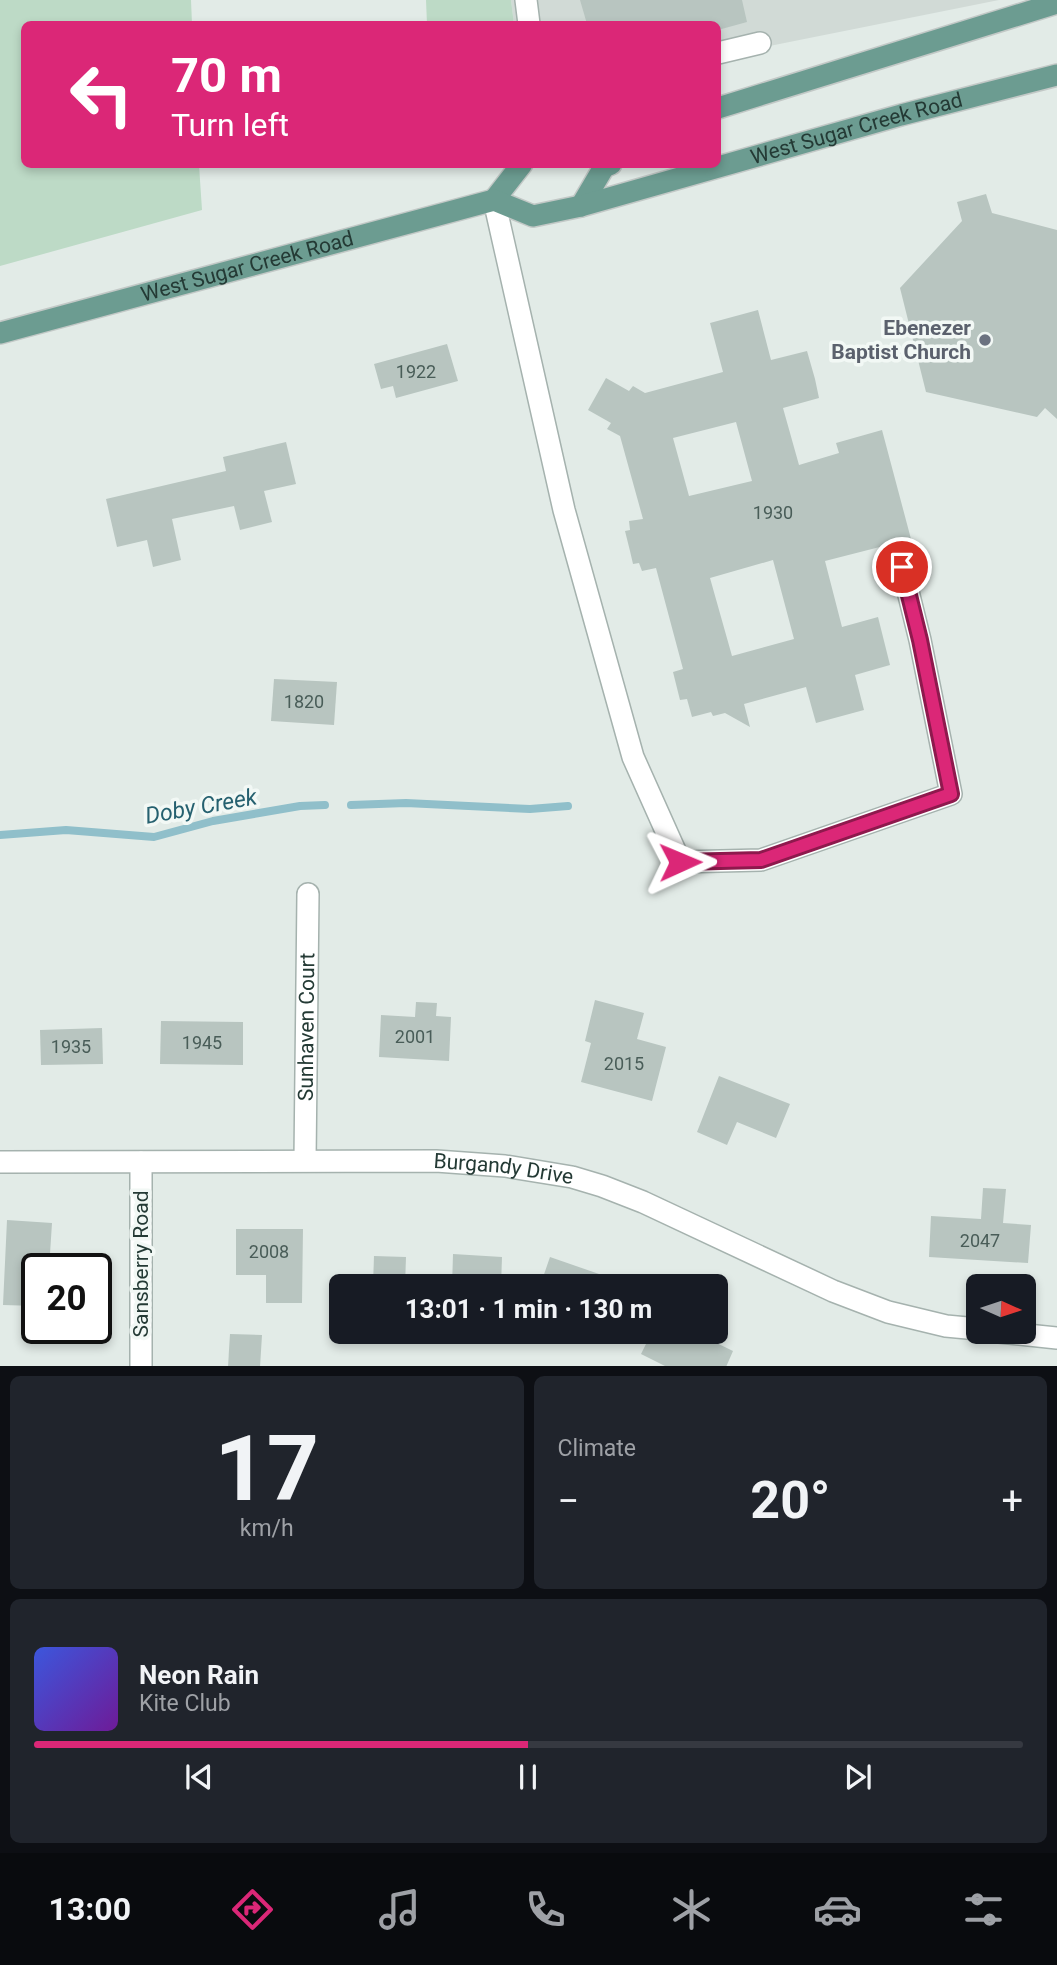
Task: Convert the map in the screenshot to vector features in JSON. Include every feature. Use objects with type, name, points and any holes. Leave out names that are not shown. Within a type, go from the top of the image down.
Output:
[{"type":"main road","points":[[721,107],[1057,3]]},
{"type":"main road","name":"West Sugar Creek Road","points":[[721,166],[901,115],[1057,75]]},
{"type":"main road","points":[[721,123],[757,97]]},
{"type":"main road","points":[[494,200],[519,168]]},
{"type":"main road","points":[[581,206],[603,168]]},
{"type":"main road","name":"West Sugar Creek Road","points":[[0,333],[494,200],[533,216],[581,206],[715,168]]},
{"type":"street","points":[[526,0],[529,21]]},
{"type":"street","points":[[721,52],[760,43]]},
{"type":"street","points":[[494,200],[564,510],[632,757],[680,862],[761,860],[951,794],[920,640],[902,567]]},
{"type":"street","name":"Sunhaven Court","points":[[305,1160],[308,894]]},
{"type":"street","name":"Burgandy Drive","points":[[0,1162],[436,1161],[506,1166],[572,1177],[643,1202],[833,1292],[888,1312],[946,1326],[966,1328]]},
{"type":"street","name":"Sansberry Road","points":[[141,1162],[141,1366]]},
{"type":"street","points":[[1036,1336],[1057,1338]]},
{"type":"shaded area","points":[[511,0],[999,0],[759,48],[721,59],[721,21],[514,21]]},
{"type":"green space","points":[[0,0],[191,0],[192,21],[21,21],[21,168],[199,168],[202,210],[0,266]]},
{"type":"green space","points":[[426,0],[511,0],[514,21],[427,21]]},
{"type":"building","points":[[580,0],[742,0],[747,22],[721,29],[721,21],[586,21]]},
{"type":"building","name":"Ebenezer Baptist Church","points":[[986,194],[992,213],[1057,230],[1057,419],[1045,408],[1037,417],[926,392],[900,288],[962,221],[957,202]]},
{"type":"building","points":[[758,310],[771,360],[807,351],[819,398],[783,408],[799,465],[839,453],[836,443],[882,430],[911,539],[825,561],[842,627],[878,617],[890,665],[855,675],[864,710],[816,723],[806,687],[744,704],[750,727],[725,713],[713,716],[711,712],[692,717],[687,699],[680,700],[673,672],[683,669],[656,568],[642,571],[639,563],[633,564],[625,531],[630,530],[629,521],[643,519],[620,436],[607,429],[611,423],[588,410],[606,378],[629,391],[633,386],[645,393],[723,372],[710,323]],"holes":[[[736,422],[752,481],[689,496],[673,438]],[[773,560],[794,639],[732,656],[710,578]]]},
{"type":"building","points":[[447,344],[458,381],[396,398],[393,386],[381,389],[374,364]]},
{"type":"building","points":[[286,442],[296,484],[264,491],[272,522],[240,530],[234,506],[172,519],[181,560],[153,567],[147,540],[117,547],[106,499],[226,471],[223,457]]},
{"type":"building","points":[[274,679],[337,682],[334,725],[271,721]]},
{"type":"building","points":[[595,1000],[644,1013],[637,1039],[666,1047],[652,1101],[581,1082],[591,1043],[585,1041]]},
{"type":"building","points":[[416,1002],[437,1003],[436,1016],[451,1017],[449,1061],[379,1057],[381,1015],[415,1017]]},
{"type":"building","points":[[161,1021],[243,1022],[243,1065],[160,1064]]},
{"type":"building","points":[[102,1028],[103,1064],[41,1065],[40,1030]]},
{"type":"building","points":[[719,1076],[790,1104],[776,1138],[737,1122],[727,1145],[697,1132]]},
{"type":"building","points":[[983,1188],[1006,1189],[1003,1223],[1031,1225],[1028,1263],[929,1257],[931,1216],[981,1219]]},
{"type":"building","points":[[7,1220],[52,1223],[50,1253],[21,1253],[21,1306],[3,1305]]},
{"type":"building","points":[[236,1229],[303,1229],[302,1303],[266,1303],[266,1275],[236,1275]]},
{"type":"building","points":[[453,1254],[502,1257],[501,1274],[452,1274]]},
{"type":"building","points":[[374,1256],[406,1257],[405,1274],[373,1274]]},
{"type":"building","points":[[550,1257],[599,1274],[544,1274]]},
{"type":"building","points":[[230,1334],[262,1335],[260,1366],[228,1366]]},
{"type":"building","points":[[646,1344],[719,1344],[733,1351],[726,1366],[665,1366],[641,1354]]},
{"type":"waterway","name":"Doby Creek","points":[[351,805],[406,803],[530,809],[568,806]]},
{"type":"waterway","name":"Doby Creek","points":[[0,835],[66,830],[154,837],[213,821],[300,806],[325,805]]},
{"type":"place","name":"Ebenezer Baptist Church","points":[[985,340]]},
{"type":"route","points":[[680,862],[761,860],[951,794],[920,640],[902,567]]}]
